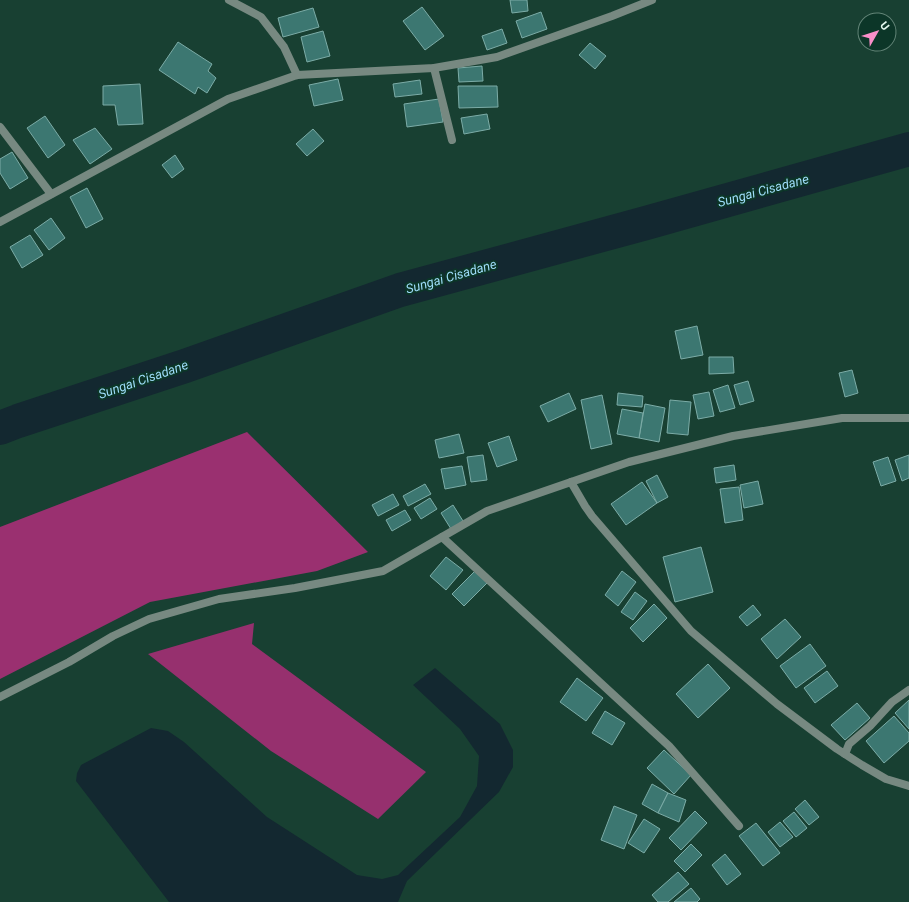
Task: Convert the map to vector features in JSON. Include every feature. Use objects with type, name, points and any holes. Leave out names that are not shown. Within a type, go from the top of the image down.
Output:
[{"type":"street","points":[[230,0],[261,18],[284,47],[297,75]]},
{"type":"street","points":[[0,222],[228,99],[297,75],[434,68],[497,57],[612,16],[652,0]]},
{"type":"street","points":[[434,68],[452,140]]},
{"type":"street","points":[[0,127],[51,194]]},
{"type":"street","points":[[0,697],[68,662],[113,636],[149,619],[219,599],[295,588],[383,571],[488,512],[629,462],[733,436],[842,418],[909,418]]},
{"type":"street","points":[[571,482],[584,506],[592,516],[691,631],[777,704],[845,754],[862,766],[886,779],[909,786]]},
{"type":"street","points":[[442,537],[669,746],[739,826]]},
{"type":"street","points":[[845,754],[849,744],[870,726],[892,702],[909,690]]},
{"type":"shaded area","points":[[247,432],[368,552],[317,571],[150,602],[0,679],[0,527]]},
{"type":"shaded area","points":[[254,623],[252,644],[426,772],[378,819],[271,751],[148,654]]},
{"type":"water","points":[[435,668],[500,724],[513,750],[513,767],[499,792],[407,881],[398,902],[169,902],[76,781],[77,773],[81,765],[151,728],[168,731],[184,742],[267,817],[357,875],[382,879],[398,875],[460,817],[477,786],[479,756],[460,729],[413,685]]},
{"type":"building","points":[[510,0],[527,0],[528,11],[512,13]]},
{"type":"building","points":[[422,7],[444,36],[425,50],[403,21]]},
{"type":"building","points":[[313,8],[319,27],[283,37],[278,18]]},
{"type":"building","points":[[541,12],[547,29],[522,38],[516,21]]},
{"type":"building","points":[[502,29],[507,43],[487,50],[482,36]]},
{"type":"building","points":[[323,31],[330,56],[307,62],[301,37]]},
{"type":"building","points":[[178,42],[212,64],[208,71],[216,78],[207,93],[198,87],[195,94],[159,70]]},
{"type":"building","points":[[590,43],[606,56],[595,69],[579,55]]},
{"type":"building","points":[[482,66],[483,81],[459,82],[458,68]]},
{"type":"building","points":[[338,79],[343,100],[314,106],[309,85]]},
{"type":"building","points":[[420,80],[422,94],[395,97],[393,84]]},
{"type":"building","points":[[140,84],[143,124],[118,125],[115,105],[103,105],[103,86]]},
{"type":"building","points":[[458,86],[497,86],[498,107],[459,108]]},
{"type":"building","points":[[439,99],[443,122],[407,127],[404,104]]},
{"type":"building","points":[[487,114],[490,129],[464,134],[461,118]]},
{"type":"building","points":[[45,116],[65,145],[48,158],[27,128]]},
{"type":"building","points":[[95,128],[112,149],[90,164],[73,140]]},
{"type":"building","points":[[313,129],[324,141],[307,156],[296,144]]},
{"type":"building","points":[[12,152],[28,178],[10,189],[0,173],[0,159]]},
{"type":"building","points":[[175,155],[184,169],[172,178],[162,165]]},
{"type":"building","points":[[87,188],[103,219],[86,228],[70,197]]},
{"type":"building","points":[[51,218],[65,238],[49,250],[34,230]]},
{"type":"building","points":[[30,235],[43,255],[22,268],[10,247]]},
{"type":"building","points":[[697,326],[703,355],[681,359],[675,331]]},
{"type":"building","points":[[709,357],[733,357],[734,373],[709,374]]},
{"type":"building","points":[[852,370],[858,393],[845,397],[839,373]]},
{"type":"building","points":[[748,381],[754,401],[740,405],[734,385]]},
{"type":"building","points":[[728,385],[735,408],[720,412],[713,390]]},
{"type":"building","points":[[709,392],[714,416],[698,419],[693,395]]},
{"type":"building","points":[[569,393],[576,409],[548,422],[540,406]]},
{"type":"building","points":[[618,393],[643,396],[642,407],[617,405]]},
{"type":"building","points":[[602,395],[612,444],[591,449],[581,400]]},
{"type":"building","points":[[670,400],[691,402],[688,435],[667,433]]},
{"type":"building","points":[[645,404],[665,408],[659,442],[639,438]]},
{"type":"building","points":[[622,409],[643,413],[639,438],[617,434]]},
{"type":"building","points":[[459,434],[464,453],[439,458],[435,440]]},
{"type":"building","points":[[509,436],[517,460],[497,467],[488,443]]},
{"type":"building","points":[[483,455],[487,480],[471,482],[467,457]]},
{"type":"building","points":[[909,455],[909,478],[902,481],[895,460]]},
{"type":"building","points":[[888,457],[896,481],[881,486],[873,462]]},
{"type":"building","points":[[734,465],[736,480],[716,483],[714,468]]},
{"type":"building","points":[[462,466],[466,485],[445,489],[441,469]]},
{"type":"building","points":[[657,475],[668,497],[657,503],[646,481]]},
{"type":"building","points":[[758,481],[763,504],[744,508],[740,485]]},
{"type":"building","points":[[642,482],[657,503],[626,525],[611,504]]},
{"type":"building","points":[[425,484],[431,494],[408,506],[403,496]]},
{"type":"building","points":[[739,487],[743,520],[725,523],[720,489]]},
{"type":"building","points":[[393,494],[399,505],[378,516],[372,505]]},
{"type":"building","points":[[430,498],[437,509],[421,519],[414,508]]},
{"type":"building","points":[[453,505],[463,521],[451,529],[441,513]]},
{"type":"building","points":[[405,510],[411,520],[392,531],[386,520]]},
{"type":"building","points":[[701,547],[713,592],[675,602],[663,557]]},
{"type":"building","points":[[446,557],[463,570],[446,590],[430,576]]},
{"type":"building","points":[[476,570],[488,582],[464,606],[452,594]]},
{"type":"building","points":[[622,571],[636,582],[618,606],[605,595]]},
{"type":"building","points":[[635,592],[647,601],[633,620],[621,612]]},
{"type":"building","points":[[654,604],[667,618],[643,642],[630,628]]},
{"type":"building","points":[[753,605],[761,615],[747,626],[739,617]]},
{"type":"building","points":[[785,619],[801,637],[777,659],[761,639]]},
{"type":"building","points":[[810,644],[826,666],[796,688],[780,666]]},
{"type":"building","points":[[708,664],[730,688],[698,718],[676,694]]},
{"type":"building","points":[[827,671],[838,686],[815,703],[804,688]]},
{"type":"building","points":[[577,678],[603,698],[586,721],[560,702]]},
{"type":"building","points":[[909,700],[909,729],[895,713]]},
{"type":"building","points":[[857,703],[870,718],[845,740],[831,725]]},
{"type":"building","points":[[605,711],[625,723],[612,745],[592,733]]},
{"type":"building","points":[[894,716],[909,733],[909,741],[884,763],[866,741]]},
{"type":"building","points":[[664,750],[691,775],[674,794],[647,768]]},
{"type":"building","points":[[652,784],[668,793],[658,813],[642,804]]},
{"type":"building","points":[[668,793],[686,800],[679,822],[658,813]]},
{"type":"building","points":[[805,800],[819,817],[809,825],[795,809]]},
{"type":"building","points":[[614,806],[637,815],[624,849],[601,840]]},
{"type":"building","points":[[695,811],[707,823],[681,850],[669,838]]},
{"type":"building","points":[[794,812],[807,828],[796,837],[783,821]]},
{"type":"building","points":[[644,819],[660,829],[644,853],[628,843]]},
{"type":"building","points":[[780,822],[793,837],[780,847],[768,832]]},
{"type":"building","points":[[756,823],[780,853],[763,866],[739,836]]},
{"type":"building","points":[[691,844],[702,855],[685,872],[674,861]]},
{"type":"building","points":[[725,854],[741,874],[727,885],[712,865]]},
{"type":"building","points":[[678,872],[689,884],[668,902],[658,902],[652,895]]},
{"type":"building","points":[[691,888],[700,899],[697,902],[674,902]]},
{"type":"waterway","name":"Sungai Cisadane","points":[[0,428],[185,366],[400,290],[909,149]]}]
